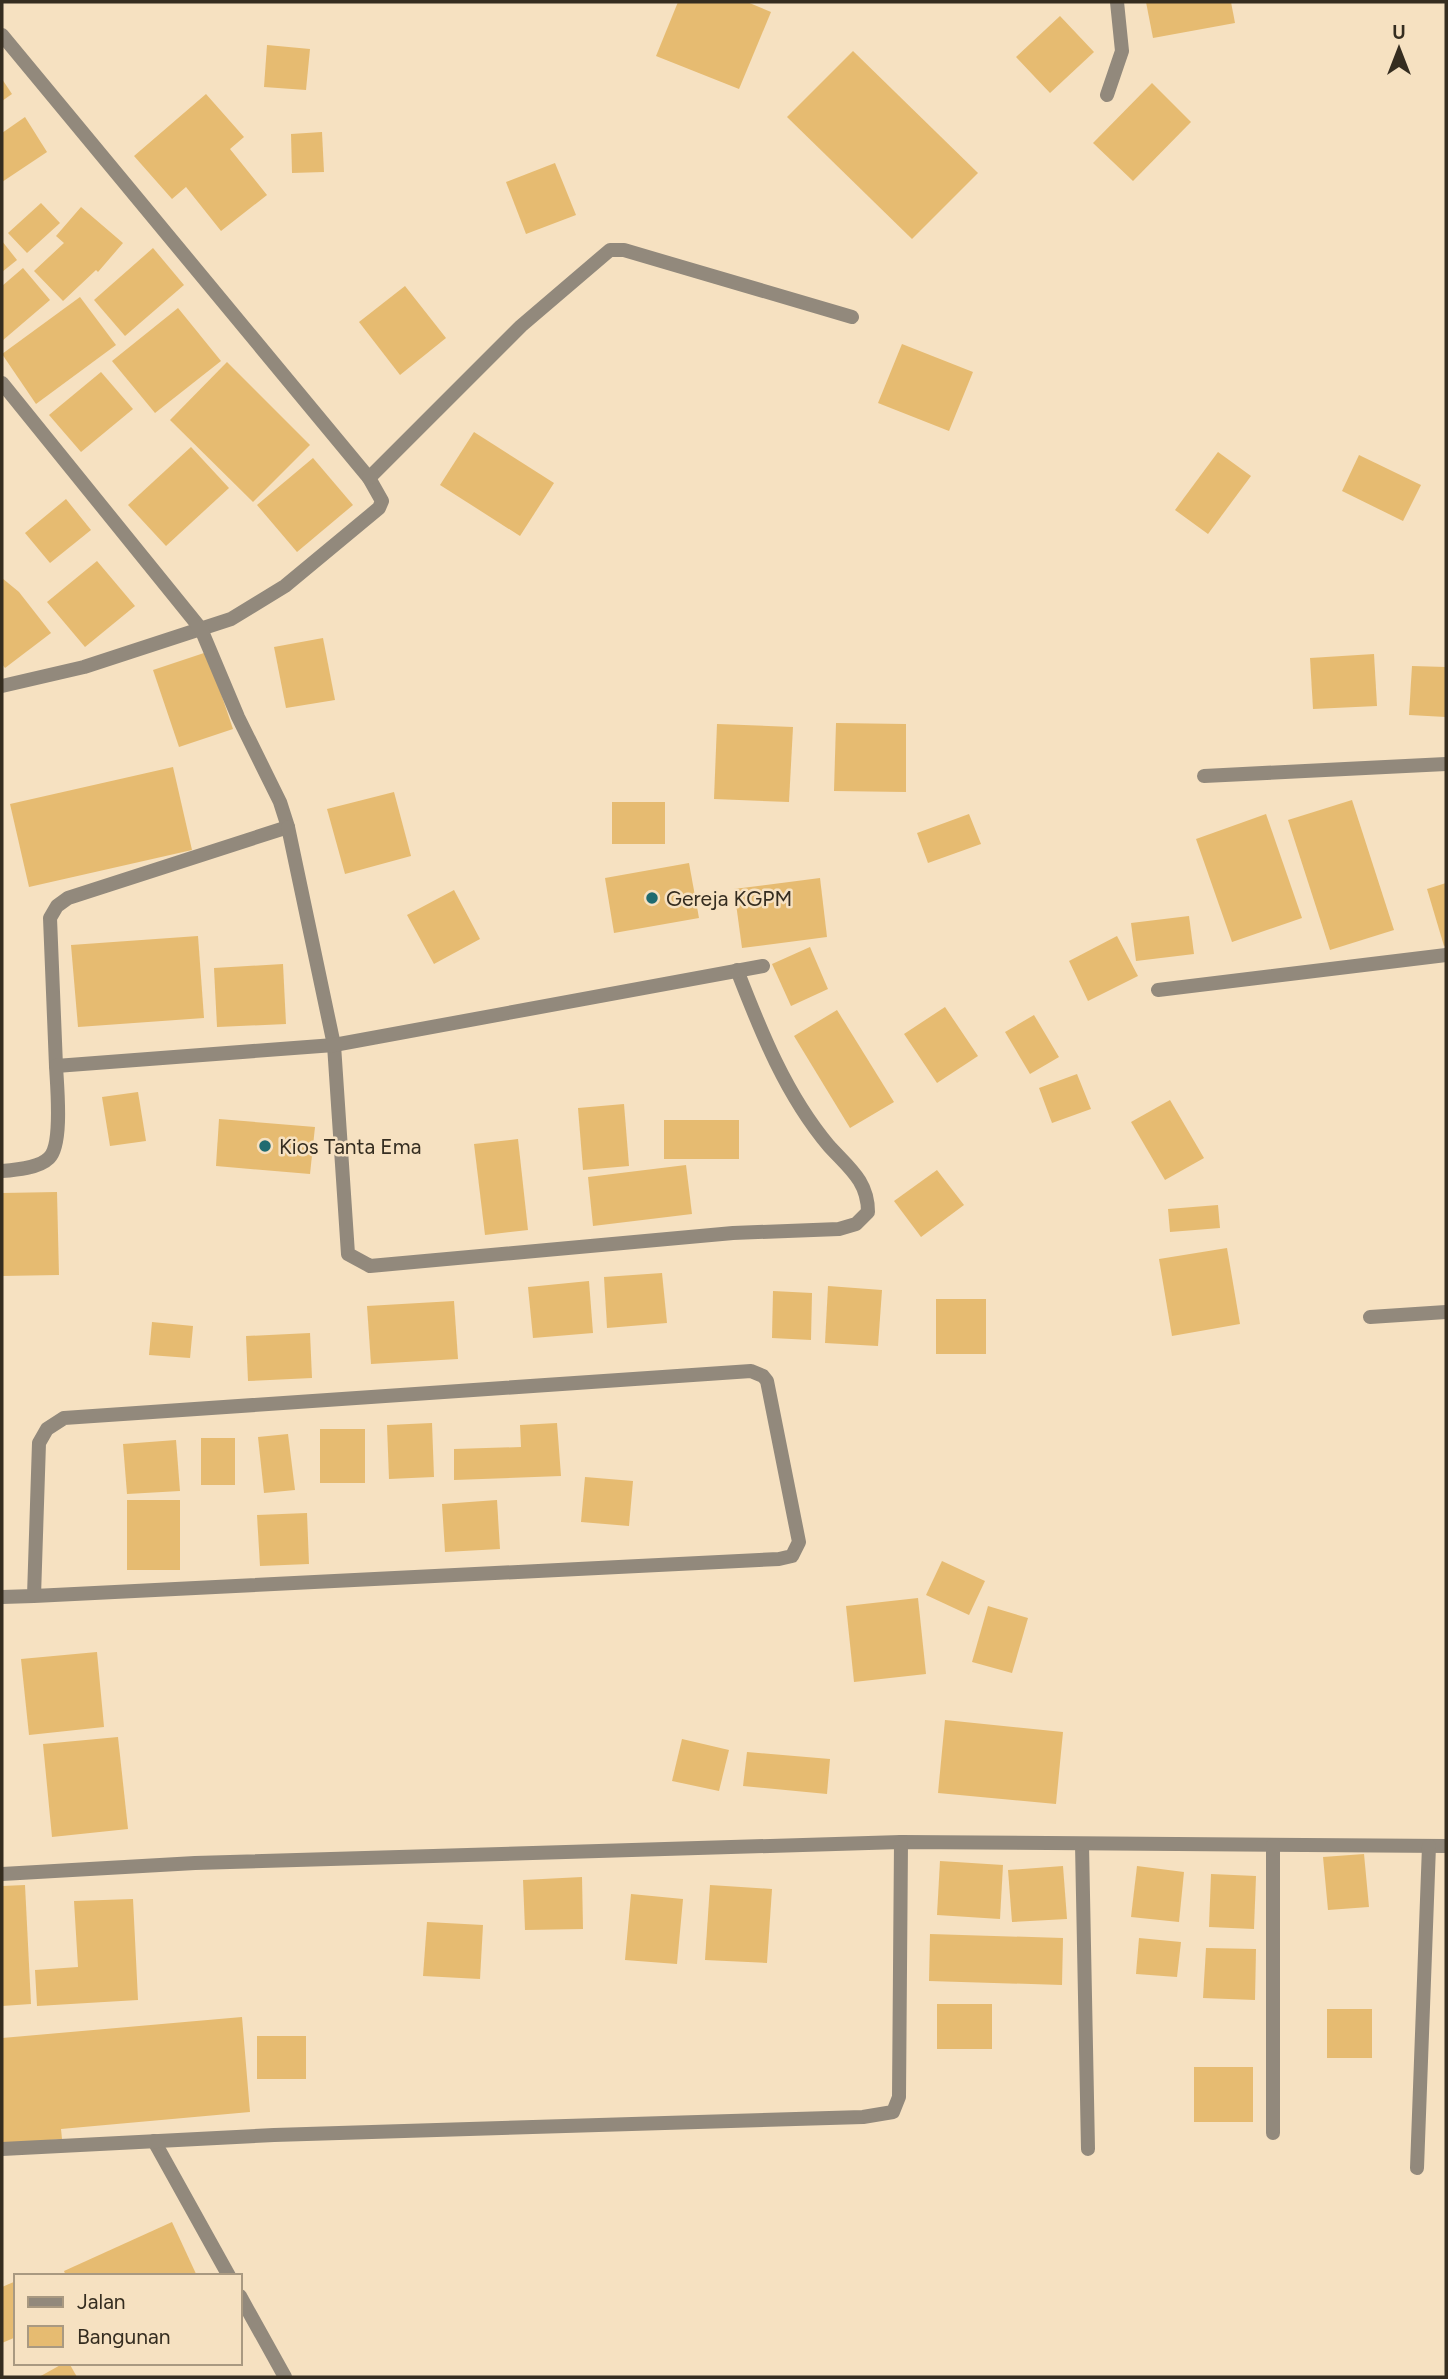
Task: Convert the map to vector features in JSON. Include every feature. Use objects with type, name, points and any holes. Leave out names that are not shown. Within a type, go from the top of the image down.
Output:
[{"type":"street","points":[[1107,95],[1122,51],[1117,2]]},
{"type":"street","points":[[2,35],[369,478],[382,501],[379,508],[262,603],[201,629],[84,667],[2,686]]},
{"type":"street","points":[[369,478],[521,326],[602,253],[610,250],[624,250],[852,317]]},
{"type":"street","points":[[2,383],[201,629],[238,717],[280,802],[288,827],[334,1045],[348,1254],[370,1266],[733,1233],[839,1229],[856,1224],[868,1212],[866,1188],[808,1119],[767,1045],[737,971]]},
{"type":"street","points":[[1204,776],[1446,764]]},
{"type":"street","points":[[2,1171],[43,1163],[54,1152],[56,1066],[50,918],[57,906],[68,898],[288,827]]},
{"type":"street","points":[[1158,990],[1446,955]]},
{"type":"street","points":[[56,1066],[334,1045],[763,965]]},
{"type":"street","points":[[1370,1317],[1446,1312]]},
{"type":"street","points":[[2,1597],[34,1596],[779,1559],[792,1556],[799,1542],[768,1381],[751,1371],[64,1418],[47,1429],[39,1443],[34,1596]]},
{"type":"street","points":[[2,2149],[155,2141],[863,2116],[893,2112],[899,2097],[901,1842]]},
{"type":"street","points":[[2,1874],[195,1863],[901,1842],[1446,1846]]},
{"type":"street","points":[[1082,1844],[1088,2150]]},
{"type":"street","points":[[1273,1845],[1273,2133]]},
{"type":"street","points":[[1417,2168],[1429,1846]]},
{"type":"street","points":[[155,2141],[228,2274]]},
{"type":"street","points":[[242,2300],[285,2377]]},
{"type":"building","points":[[678,2],[747,2],[771,12],[739,89],[656,56]]},
{"type":"building","points":[[1146,2],[1231,2],[1235,23],[1153,38]]},
{"type":"building","points":[[1060,16],[1094,52],[1050,93],[1016,57]]},
{"type":"building","points":[[267,45],[310,49],[306,90],[264,87]]},
{"type":"building","points":[[853,51],[978,173],[912,239],[787,117]]},
{"type":"building","points":[[2,79],[12,94],[2,101]]},
{"type":"building","points":[[1152,83],[1191,122],[1133,181],[1093,143]]},
{"type":"building","points":[[206,94],[244,137],[230,149],[267,195],[221,231],[186,187],[172,199],[134,156]]},
{"type":"building","points":[[25,117],[47,152],[2,182],[2,133]]},
{"type":"building","points":[[322,132],[324,172],[292,173],[291,134]]},
{"type":"building","points":[[555,163],[576,215],[526,234],[506,182]]},
{"type":"building","points":[[41,203],[60,223],[27,253],[8,233]]},
{"type":"building","points":[[81,207],[123,243],[98,272],[96,270],[63,301],[34,271],[64,243],[56,236]]},
{"type":"building","points":[[2,241],[17,260],[2,272]]},
{"type":"building","points":[[153,248],[184,285],[125,336],[94,300]]},
{"type":"building","points":[[23,268],[50,300],[2,341],[2,286]]},
{"type":"building","points":[[405,286],[446,338],[400,375],[359,322]]},
{"type":"building","points":[[80,297],[116,345],[36,404],[2,354]]},
{"type":"building","points":[[178,308],[221,361],[155,413],[112,361]]},
{"type":"building","points":[[902,344],[973,372],[949,431],[878,403]]},
{"type":"building","points":[[227,362],[310,445],[253,502],[170,420]]},
{"type":"building","points":[[101,372],[133,409],[81,452],[49,415]]},
{"type":"building","points":[[474,432],[554,483],[520,536],[440,485]]},
{"type":"building","points":[[191,447],[229,488],[166,546],[128,505]]},
{"type":"building","points":[[1218,452],[1251,476],[1208,534],[1175,510]]},
{"type":"building","points":[[1359,455],[1421,485],[1403,521],[1342,491]]},
{"type":"building","points":[[313,458],[353,505],[297,552],[257,505]]},
{"type":"building","points":[[66,499],[91,530],[50,563],[25,533]]},
{"type":"building","points":[[97,561],[135,606],[85,647],[47,602]]},
{"type":"building","points":[[2,578],[19,592],[51,633],[5,668],[2,664]]},
{"type":"building","points":[[323,638],[335,700],[286,708],[274,647]]},
{"type":"building","points":[[207,652],[233,729],[179,747],[153,670]]},
{"type":"building","points":[[1374,654],[1377,706],[1313,709],[1310,658]]},
{"type":"building","points":[[1412,666],[1446,667],[1446,717],[1409,715]]},
{"type":"building","points":[[836,723],[906,724],[906,792],[834,791]]},
{"type":"building","points":[[717,724],[793,727],[789,802],[714,799]]},
{"type":"building","points":[[173,767],[192,850],[29,887],[10,804]]},
{"type":"building","points":[[394,792],[411,856],[345,874],[327,809]]},
{"type":"building","points":[[1352,800],[1394,930],[1330,950],[1288,820]]},
{"type":"building","points":[[612,802],[665,802],[665,844],[612,844]]},
{"type":"building","points":[[969,814],[981,844],[928,863],[917,833]]},
{"type":"building","points":[[1266,814],[1302,918],[1232,942],[1196,839]]},
{"type":"building","name":"Gereja KGPM","points":[[689,863],[699,918],[614,933],[605,878]]},
{"type":"building","points":[[820,878],[827,937],[742,948],[734,889]]},
{"type":"building","points":[[1446,883],[1446,945],[1444,946],[1427,889]]},
{"type":"building","points":[[454,890],[480,939],[434,964],[407,915]]},
{"type":"building","points":[[1189,916],[1194,954],[1136,961],[1131,923]]},
{"type":"building","points":[[198,936],[204,1018],[78,1027],[71,945]]},
{"type":"building","points":[[1117,936],[1138,976],[1088,1001],[1069,961]]},
{"type":"building","points":[[810,947],[828,989],[791,1006],[772,964]]},
{"type":"building","points":[[283,964],[286,1024],[217,1027],[214,968]]},
{"type":"building","points":[[945,1007],[978,1056],[937,1083],[904,1034]]},
{"type":"building","points":[[837,1010],[894,1102],[850,1128],[794,1036]]},
{"type":"building","points":[[1034,1015],[1059,1057],[1030,1074],[1005,1032]]},
{"type":"building","points":[[1077,1074],[1091,1109],[1052,1123],[1039,1088]]},
{"type":"building","points":[[138,1092],[146,1141],[110,1146],[102,1097]]},
{"type":"building","points":[[1170,1100],[1204,1158],[1165,1180],[1131,1122]]},
{"type":"building","points":[[624,1104],[629,1166],[583,1170],[578,1108]]},
{"type":"building","name":"Kios Tanta Ema","points":[[219,1119],[315,1127],[310,1174],[216,1166]]},
{"type":"building","points":[[664,1120],[739,1120],[739,1159],[664,1159]]},
{"type":"building","points":[[518,1139],[528,1230],[485,1235],[474,1144]]},
{"type":"building","points":[[686,1165],[692,1214],[593,1226],[588,1177]]},
{"type":"building","points":[[937,1170],[964,1205],[921,1237],[894,1201]]},
{"type":"building","points":[[57,1192],[59,1275],[2,1276],[2,1193]]},
{"type":"building","points":[[1218,1205],[1220,1228],[1170,1232],[1168,1209]]},
{"type":"building","points":[[1227,1248],[1240,1324],[1172,1336],[1159,1259]]},
{"type":"building","points":[[662,1273],[667,1323],[607,1328],[604,1277]]},
{"type":"building","points":[[589,1281],[593,1333],[533,1338],[528,1287]]},
{"type":"building","points":[[828,1286],[882,1290],[878,1346],[825,1343]]},
{"type":"building","points":[[773,1291],[812,1293],[811,1340],[772,1338]]},
{"type":"building","points":[[936,1299],[986,1299],[986,1354],[936,1354]]},
{"type":"building","points":[[454,1301],[458,1359],[371,1364],[367,1306]]},
{"type":"building","points":[[152,1322],[193,1326],[190,1358],[149,1355]]},
{"type":"building","points":[[310,1333],[312,1378],[248,1381],[246,1336]]},
{"type":"building","points":[[432,1423],[434,1477],[389,1479],[387,1425]]},
{"type":"building","points":[[557,1423],[561,1476],[454,1480],[454,1449],[521,1447],[520,1425]]},
{"type":"building","points":[[320,1429],[365,1429],[365,1483],[320,1483]]},
{"type":"building","points":[[288,1434],[295,1490],[264,1493],[258,1437]]},
{"type":"building","points":[[201,1438],[235,1438],[235,1485],[201,1485]]},
{"type":"building","points":[[176,1440],[180,1491],[127,1494],[123,1444]]},
{"type":"building","points":[[585,1477],[633,1481],[629,1526],[581,1522]]},
{"type":"building","points":[[127,1500],[180,1500],[180,1570],[127,1570]]},
{"type":"building","points":[[497,1500],[500,1549],[445,1552],[442,1504]]},
{"type":"building","points":[[307,1513],[309,1564],[260,1566],[257,1515]]},
{"type":"building","points":[[942,1561],[985,1581],[969,1615],[926,1595]]},
{"type":"building","points":[[918,1598],[926,1674],[854,1682],[846,1606]]},
{"type":"building","points":[[988,1606],[1028,1618],[1012,1673],[972,1662]]},
{"type":"building","points":[[97,1652],[104,1727],[29,1735],[21,1659]]},
{"type":"building","points":[[945,1720],[1063,1732],[1056,1804],[938,1793]]},
{"type":"building","points":[[118,1737],[128,1829],[52,1837],[43,1744]]},
{"type":"building","points":[[682,1739],[729,1750],[719,1791],[672,1781]]},
{"type":"building","points":[[747,1752],[830,1759],[827,1794],[743,1786]]},
{"type":"building","points":[[1364,1854],[1369,1907],[1328,1910],[1323,1857]]},
{"type":"building","points":[[940,1861],[1003,1865],[1000,1919],[937,1915]]},
{"type":"building","points":[[1063,1866],[1067,1919],[1012,1922],[1008,1870]]},
{"type":"building","points":[[1137,1866],[1184,1872],[1179,1922],[1131,1917]]},
{"type":"building","points":[[1211,1874],[1256,1876],[1254,1929],[1209,1927]]},
{"type":"building","points":[[582,1877],[583,1929],[525,1930],[523,1880]]},
{"type":"building","points":[[25,1885],[31,2004],[2,2006],[2,1886]]},
{"type":"building","points":[[710,1885],[772,1889],[767,1963],[705,1960]]},
{"type":"building","points":[[631,1894],[683,1899],[677,1964],[625,1960]]},
{"type":"building","points":[[133,1899],[138,2000],[37,2006],[35,1970],[78,1967],[74,1901]]},
{"type":"building","points":[[427,1922],[483,1925],[480,1979],[423,1976]]},
{"type":"building","points":[[930,1934],[1063,1938],[1062,1985],[929,1981]]},
{"type":"building","points":[[1139,1938],[1181,1942],[1177,1977],[1136,1974]]},
{"type":"building","points":[[1206,1948],[1256,1949],[1255,2000],[1203,1998]]},
{"type":"building","points":[[937,2004],[992,2004],[992,2049],[937,2049]]},
{"type":"building","points":[[1327,2009],[1372,2009],[1372,2058],[1327,2058]]},
{"type":"building","points":[[242,2017],[250,2112],[61,2129],[62,2139],[2,2144],[2,2038]]},
{"type":"building","points":[[257,2036],[306,2036],[306,2079],[257,2079]]},
{"type":"building","points":[[1194,2067],[1253,2067],[1253,2122],[1194,2122]]},
{"type":"building","points":[[172,2222],[196,2274],[65,2274],[64,2271]]},
{"type":"building","points":[[14,2282],[14,2338],[2,2343],[2,2287]]},
{"type":"building","points":[[60,2365],[70,2365],[77,2377],[39,2377]]},
{"type":"place","name":"Gereja KGPM","points":[[652,898]]},
{"type":"place","name":"Kios Tanta Ema","points":[[265,1146]]}]
